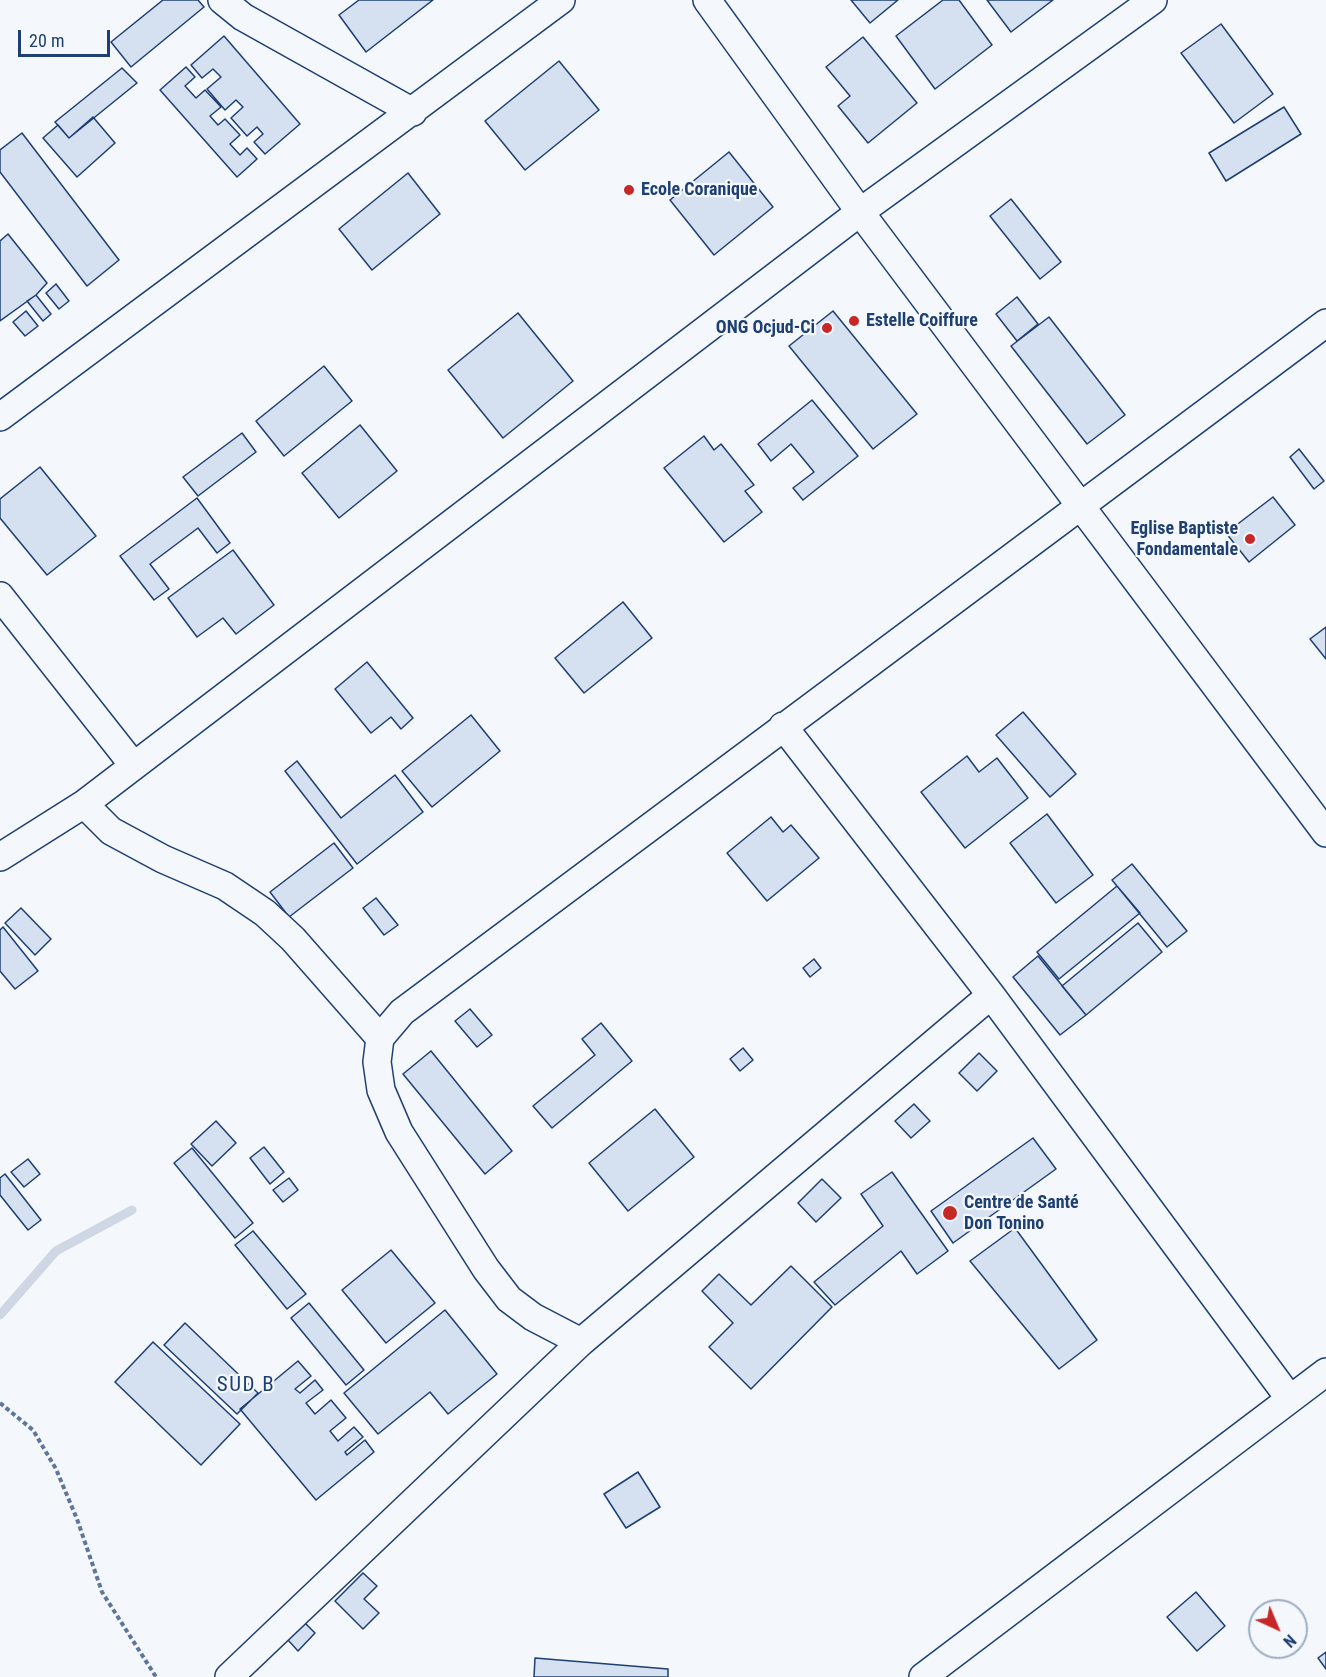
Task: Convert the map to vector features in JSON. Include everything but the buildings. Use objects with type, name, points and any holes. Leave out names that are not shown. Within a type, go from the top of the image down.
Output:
[{"type":"street","points":[[222,0],[243,16],[413,112]]},
{"type":"street","points":[[0,417],[561,0]]},
{"type":"street","points":[[707,0],[860,212],[1326,833]]},
{"type":"street","points":[[0,857],[84,804],[860,212],[1153,0]]},
{"type":"street","points":[[581,1342],[532,1317],[509,1299],[486,1269],[399,1132],[381,1090],[377,1062],[380,1038],[402,1012],[1326,323]]},
{"type":"street","points":[[0,596],[135,766]]},
{"type":"street","points":[[783,726],[991,995],[1290,1399]]},
{"type":"street","points":[[84,804],[111,831],[163,859],[225,886],[265,913],[292,939],[380,1038]]},
{"type":"street","points":[[229,1677],[581,1342],[991,995]]},
{"type":"street","points":[[923,1677],[1326,1372]]},
{"type":"path","points":[[0,1403],[33,1430],[56,1469],[102,1592],[156,1677]]},
{"type":"waterway","points":[[0,1315],[56,1251],[132,1210]]},
{"type":"place","name":"Ecole Coranique","points":[[629,190]]},
{"type":"place","name":"Estelle Coiffure","points":[[854,321]]},
{"type":"place","name":"ONG Ocjud-Ci","points":[[827,328]]},
{"type":"place","name":"Eglise Baptiste Fondamentale","points":[[1250,539]]},
{"type":"place","name":"Centre de Santé Don Tonino","points":[[950,1213]]},
{"type":"district","name":"SUD B","points":[[246,1386]]}]
